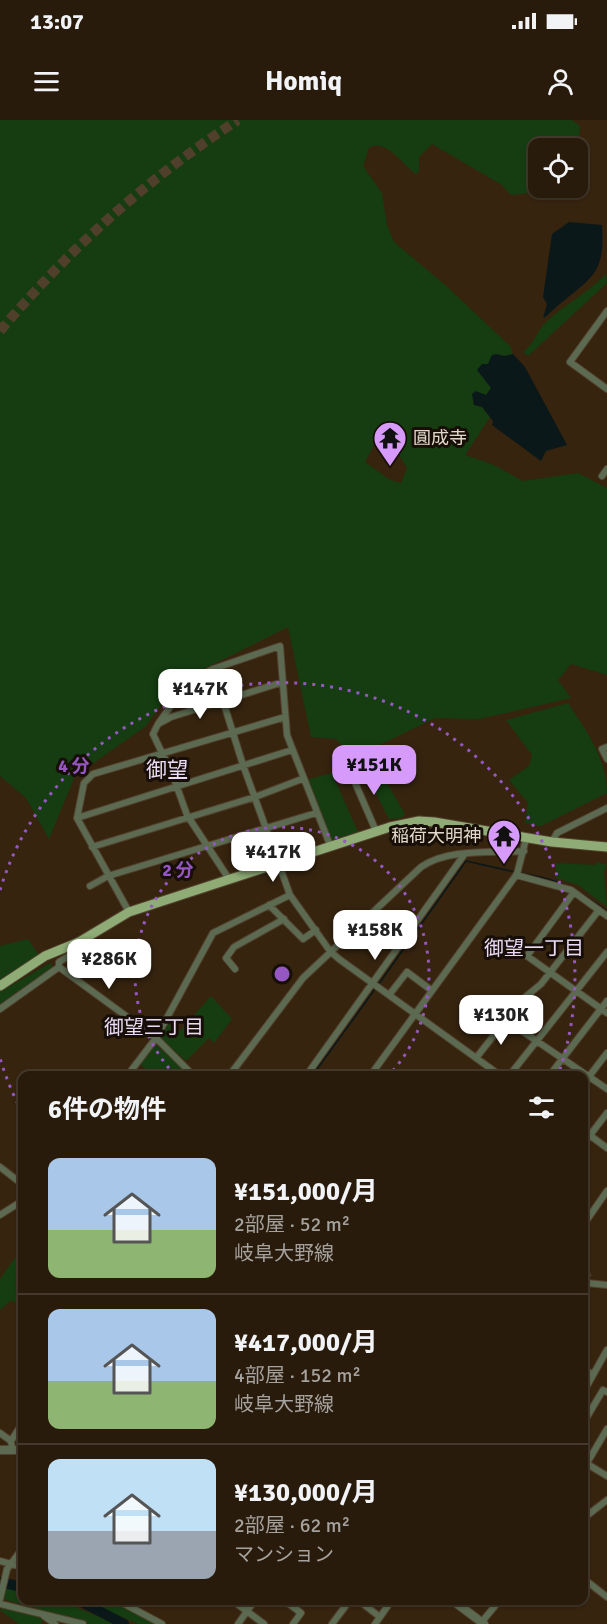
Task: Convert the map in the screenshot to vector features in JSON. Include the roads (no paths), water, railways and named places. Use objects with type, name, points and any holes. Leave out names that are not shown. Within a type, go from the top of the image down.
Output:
[{"type":"main road","points":[[0,986],[45,956],[79,942],[129,912],[376,831],[428,821],[526,839],[607,847]]},
{"type":"street","points":[[607,311],[570,362],[607,389]]},
{"type":"street","points":[[602,476],[607,469]]},
{"type":"street","points":[[229,879],[188,817],[153,734],[187,683],[213,669],[280,646],[287,735],[302,779],[330,845]]},
{"type":"street","points":[[213,669],[243,765],[268,828],[290,895],[330,951],[494,1071]]},
{"type":"street","points":[[158,724],[221,700],[283,681]]},
{"type":"street","points":[[129,912],[77,818],[84,783],[93,774],[285,717]]},
{"type":"street","points":[[607,747],[602,749],[607,759]]},
{"type":"street","points":[[77,818],[292,750]]},
{"type":"street","points":[[350,771],[376,831]]},
{"type":"street","points":[[92,847],[302,779]]},
{"type":"street","points":[[552,842],[556,832],[607,808]]},
{"type":"street","points":[[90,886],[108,876],[316,813]]},
{"type":"street","points":[[374,1071],[516,875],[526,839]]},
{"type":"street","points":[[233,1071],[303,978],[421,867],[431,860],[524,851]]},
{"type":"street","points":[[310,1071],[465,855]]},
{"type":"street","points":[[516,875],[574,892],[607,916]]},
{"type":"street","points":[[574,892],[527,956],[604,1011]]},
{"type":"street","points":[[131,1071],[156,1038],[213,933],[290,895]]},
{"type":"street","points":[[269,905],[303,939],[316,930]]},
{"type":"street","points":[[476,1058],[518,1003],[550,973],[599,910]]},
{"type":"street","points":[[235,969],[226,958],[234,947],[284,920]]},
{"type":"street","points":[[0,1009],[58,968],[59,962],[74,953],[79,942]]},
{"type":"street","points":[[513,1071],[607,952]]},
{"type":"street","points":[[58,968],[156,1038],[190,1071]]},
{"type":"street","points":[[389,995],[406,972],[431,990]]},
{"type":"street","points":[[553,1071],[604,1011],[607,1001]]},
{"type":"street","points":[[506,1020],[580,1071]]},
{"type":"street","points":[[607,1053],[589,1077],[607,1089]]},
{"type":"street","points":[[588,1131],[607,1113]]},
{"type":"street","points":[[588,1134],[607,1148]]},
{"type":"street","points":[[0,1167],[18,1181]]},
{"type":"street","points":[[588,1218],[607,1191]]},
{"type":"street","points":[[0,1215],[18,1204]]},
{"type":"street","points":[[588,1278],[605,1285],[607,1277]]},
{"type":"street","points":[[588,1384],[607,1350]]},
{"type":"street","points":[[588,1372],[593,1375]]},
{"type":"street","points":[[588,1415],[603,1390],[607,1392]]},
{"type":"street","points":[[588,1458],[607,1429]]},
{"type":"street","points":[[0,1450],[12,1445],[18,1432]]},
{"type":"street","points":[[0,1433],[18,1448]]},
{"type":"street","points":[[588,1464],[607,1475]]},
{"type":"street","points":[[588,1515],[607,1500]]},
{"type":"street","points":[[0,1598],[9,1566],[18,1554]]},
{"type":"street","points":[[0,1561],[9,1566],[18,1567]]},
{"type":"street","points":[[588,1582],[607,1597]]},
{"type":"street","points":[[0,1604],[83,1624]]},
{"type":"street","points":[[126,1605],[162,1624]]},
{"type":"street","points":[[239,1605],[264,1624]]},
{"type":"street","points":[[238,1624],[251,1605]]},
{"type":"street","points":[[291,1605],[301,1613],[293,1624]]},
{"type":"street","points":[[332,1624],[346,1605]]},
{"type":"street","points":[[364,1605],[380,1617]]},
{"type":"street","points":[[375,1624],[389,1605]]},
{"type":"street","points":[[459,1605],[482,1623],[496,1605]]},
{"type":"street","points":[[41,1614],[55,1624]]},
{"type":"waterway","points":[[378,985],[466,861],[515,872]]},
{"type":"waterway","points":[[520,873],[545,878],[566,886],[586,896],[607,911]]},
{"type":"waterway","points":[[316,1071],[375,989]]},
{"type":"waterway","points":[[0,1582],[18,1586]]},
{"type":"waterway","points":[[88,1605],[124,1624]]},
{"type":"tunnel","points":[[0,331],[26,301],[111,216],[173,166],[238,120]]},
{"type":"place","name":"圓成寺","points":[[390,467]]},
{"type":"place","name":"稲荷大明神","points":[[504,865]]},
{"type":"district","name":"御望","points":[[167,770]]},
{"type":"district","name":"御望一丁目","points":[[534,948]]},
{"type":"district","name":"御望三丁目","points":[[154,1027]]}]
